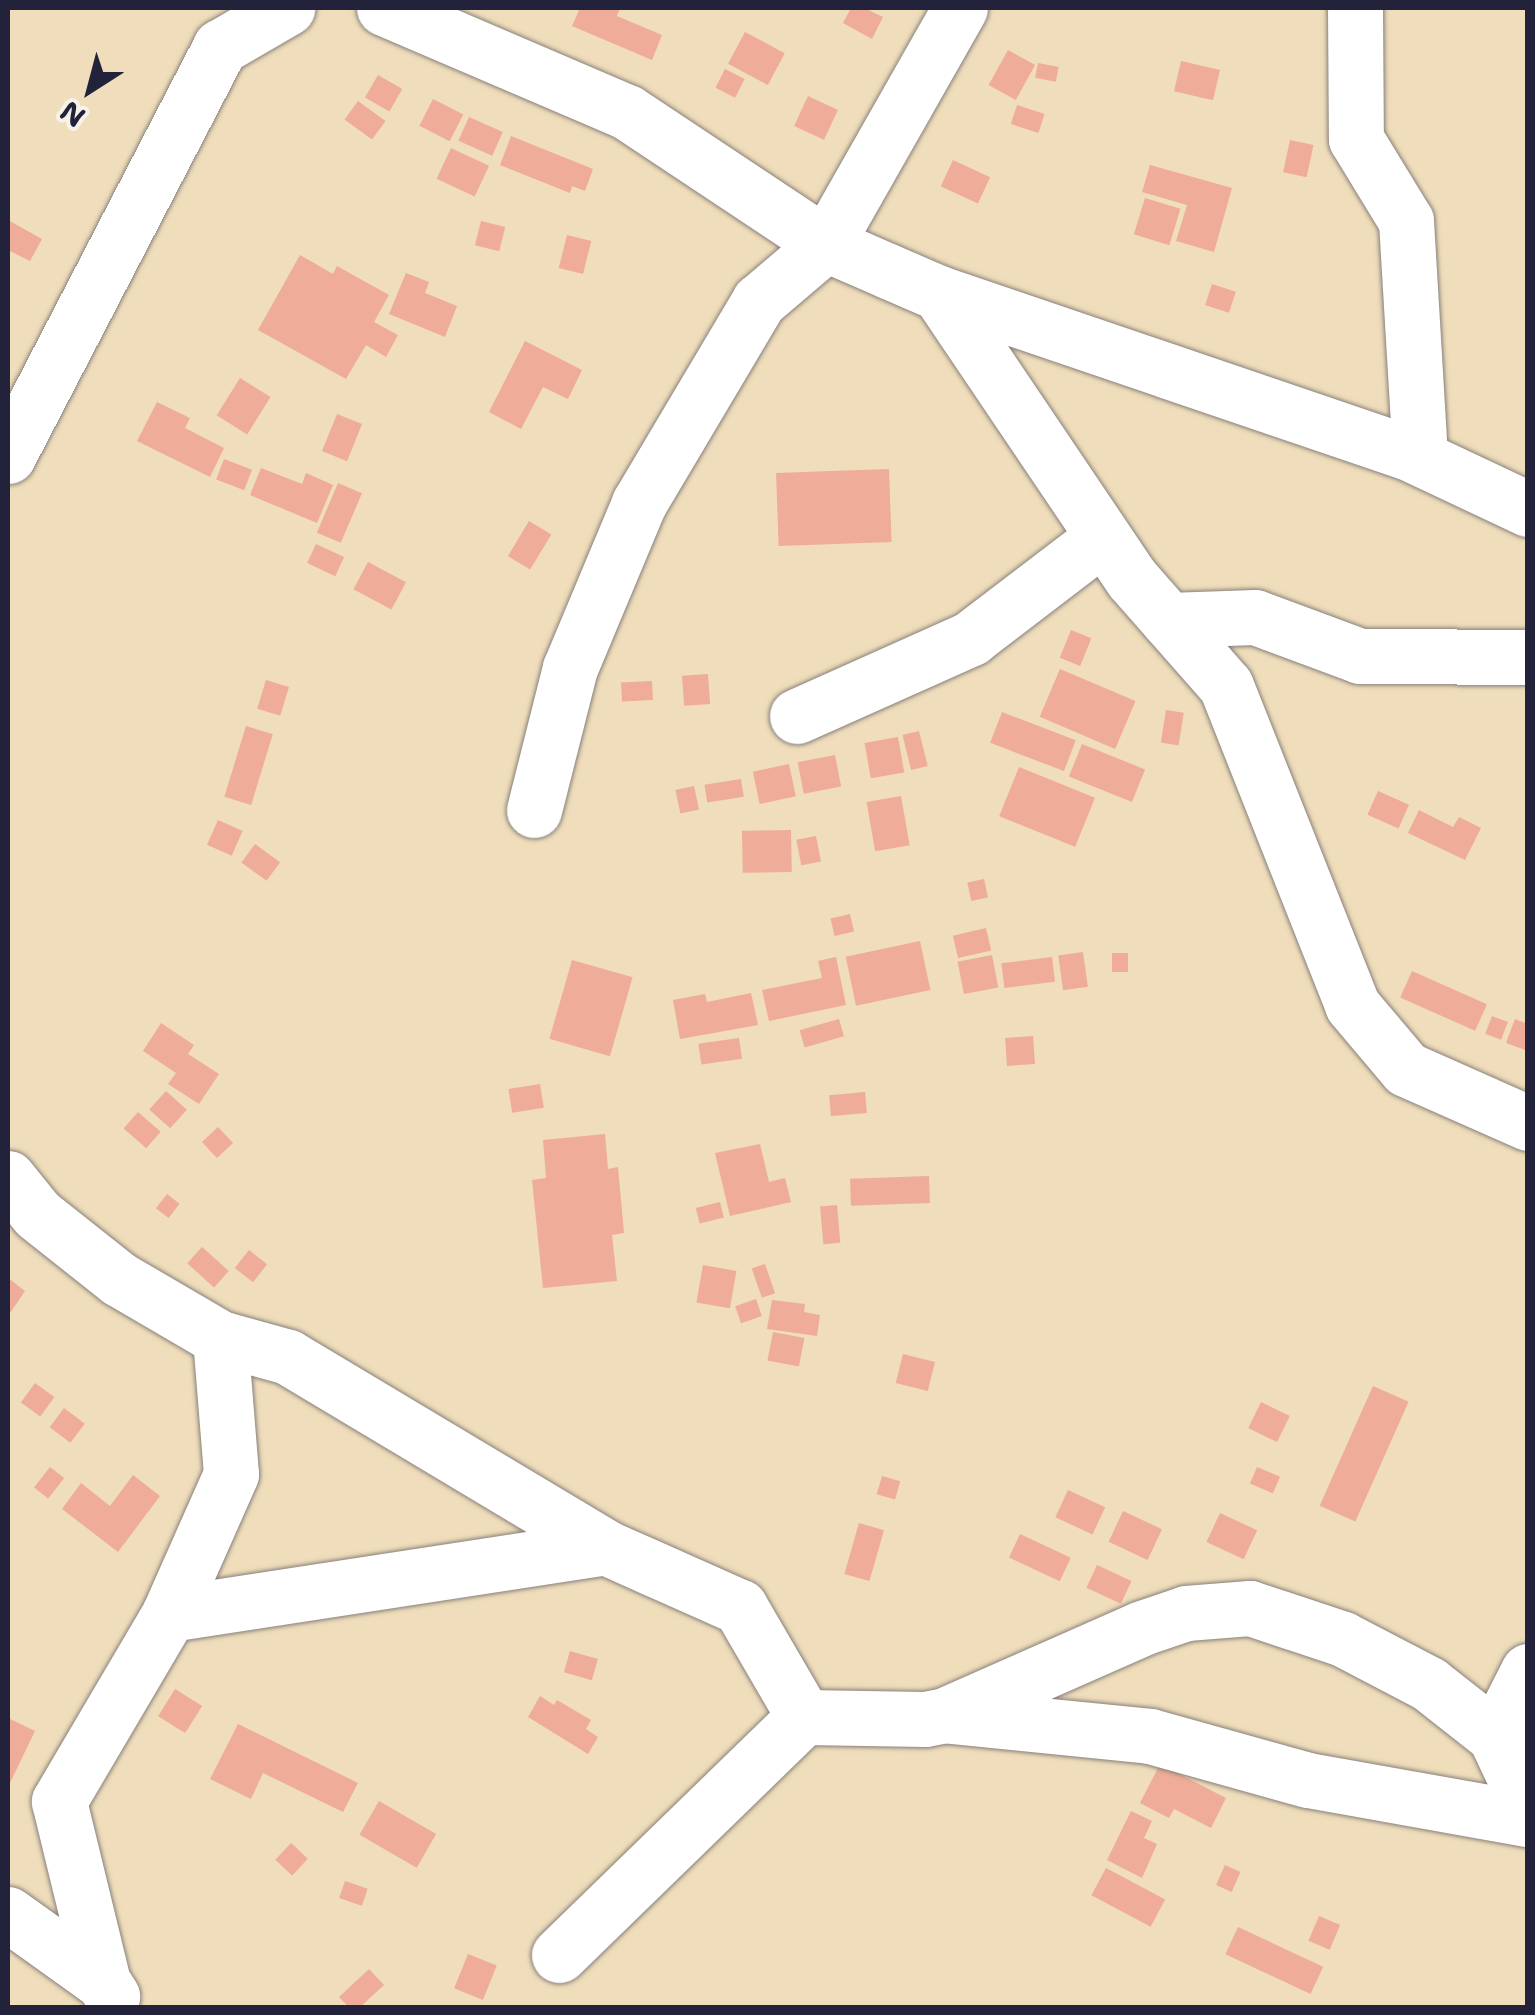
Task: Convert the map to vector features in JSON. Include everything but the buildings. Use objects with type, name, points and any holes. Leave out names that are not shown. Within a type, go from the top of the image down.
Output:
[{"type":"street","points":[[8,456],[220,47],[288,8]]},
{"type":"street","points":[[384,8],[524,72],[627,112],[826,244],[940,293],[1420,458],[1528,509]]},
{"type":"street","points":[[534,810],[570,668],[639,503],[759,301],[826,244],[960,8]]},
{"type":"street","points":[[1355,8],[1356,139],[1406,221],[1420,458]]},
{"type":"street","points":[[940,293],[1132,579],[1226,686],[1352,1005],[1406,1069],[1528,1123]]},
{"type":"street","points":[[796,716],[970,638],[1104,537]]},
{"type":"street","points":[[1168,620],[1256,618],[1360,656],[1528,657]]},
{"type":"street","points":[[17,1207],[119,1279],[220,1338],[288,1357],[605,1547],[740,1607],[804,1718]]},
{"type":"street","points":[[111,1995],[59,1801],[169,1614],[231,1474],[220,1338]]},
{"type":"street","points":[[169,1614],[605,1547]]},
{"type":"street","points":[[559,1955],[804,1718],[925,1719],[945,1715],[1186,1613],[1250,1608],[1343,1639],[1429,1684],[1495,1736],[1528,1806]]},
{"type":"street","points":[[1495,1736],[1528,1671]]},
{"type":"street","points":[[945,1715],[1150,1736],[1308,1780],[1528,1818]]},
{"type":"street","points":[[8,1914],[111,1995]]}]
